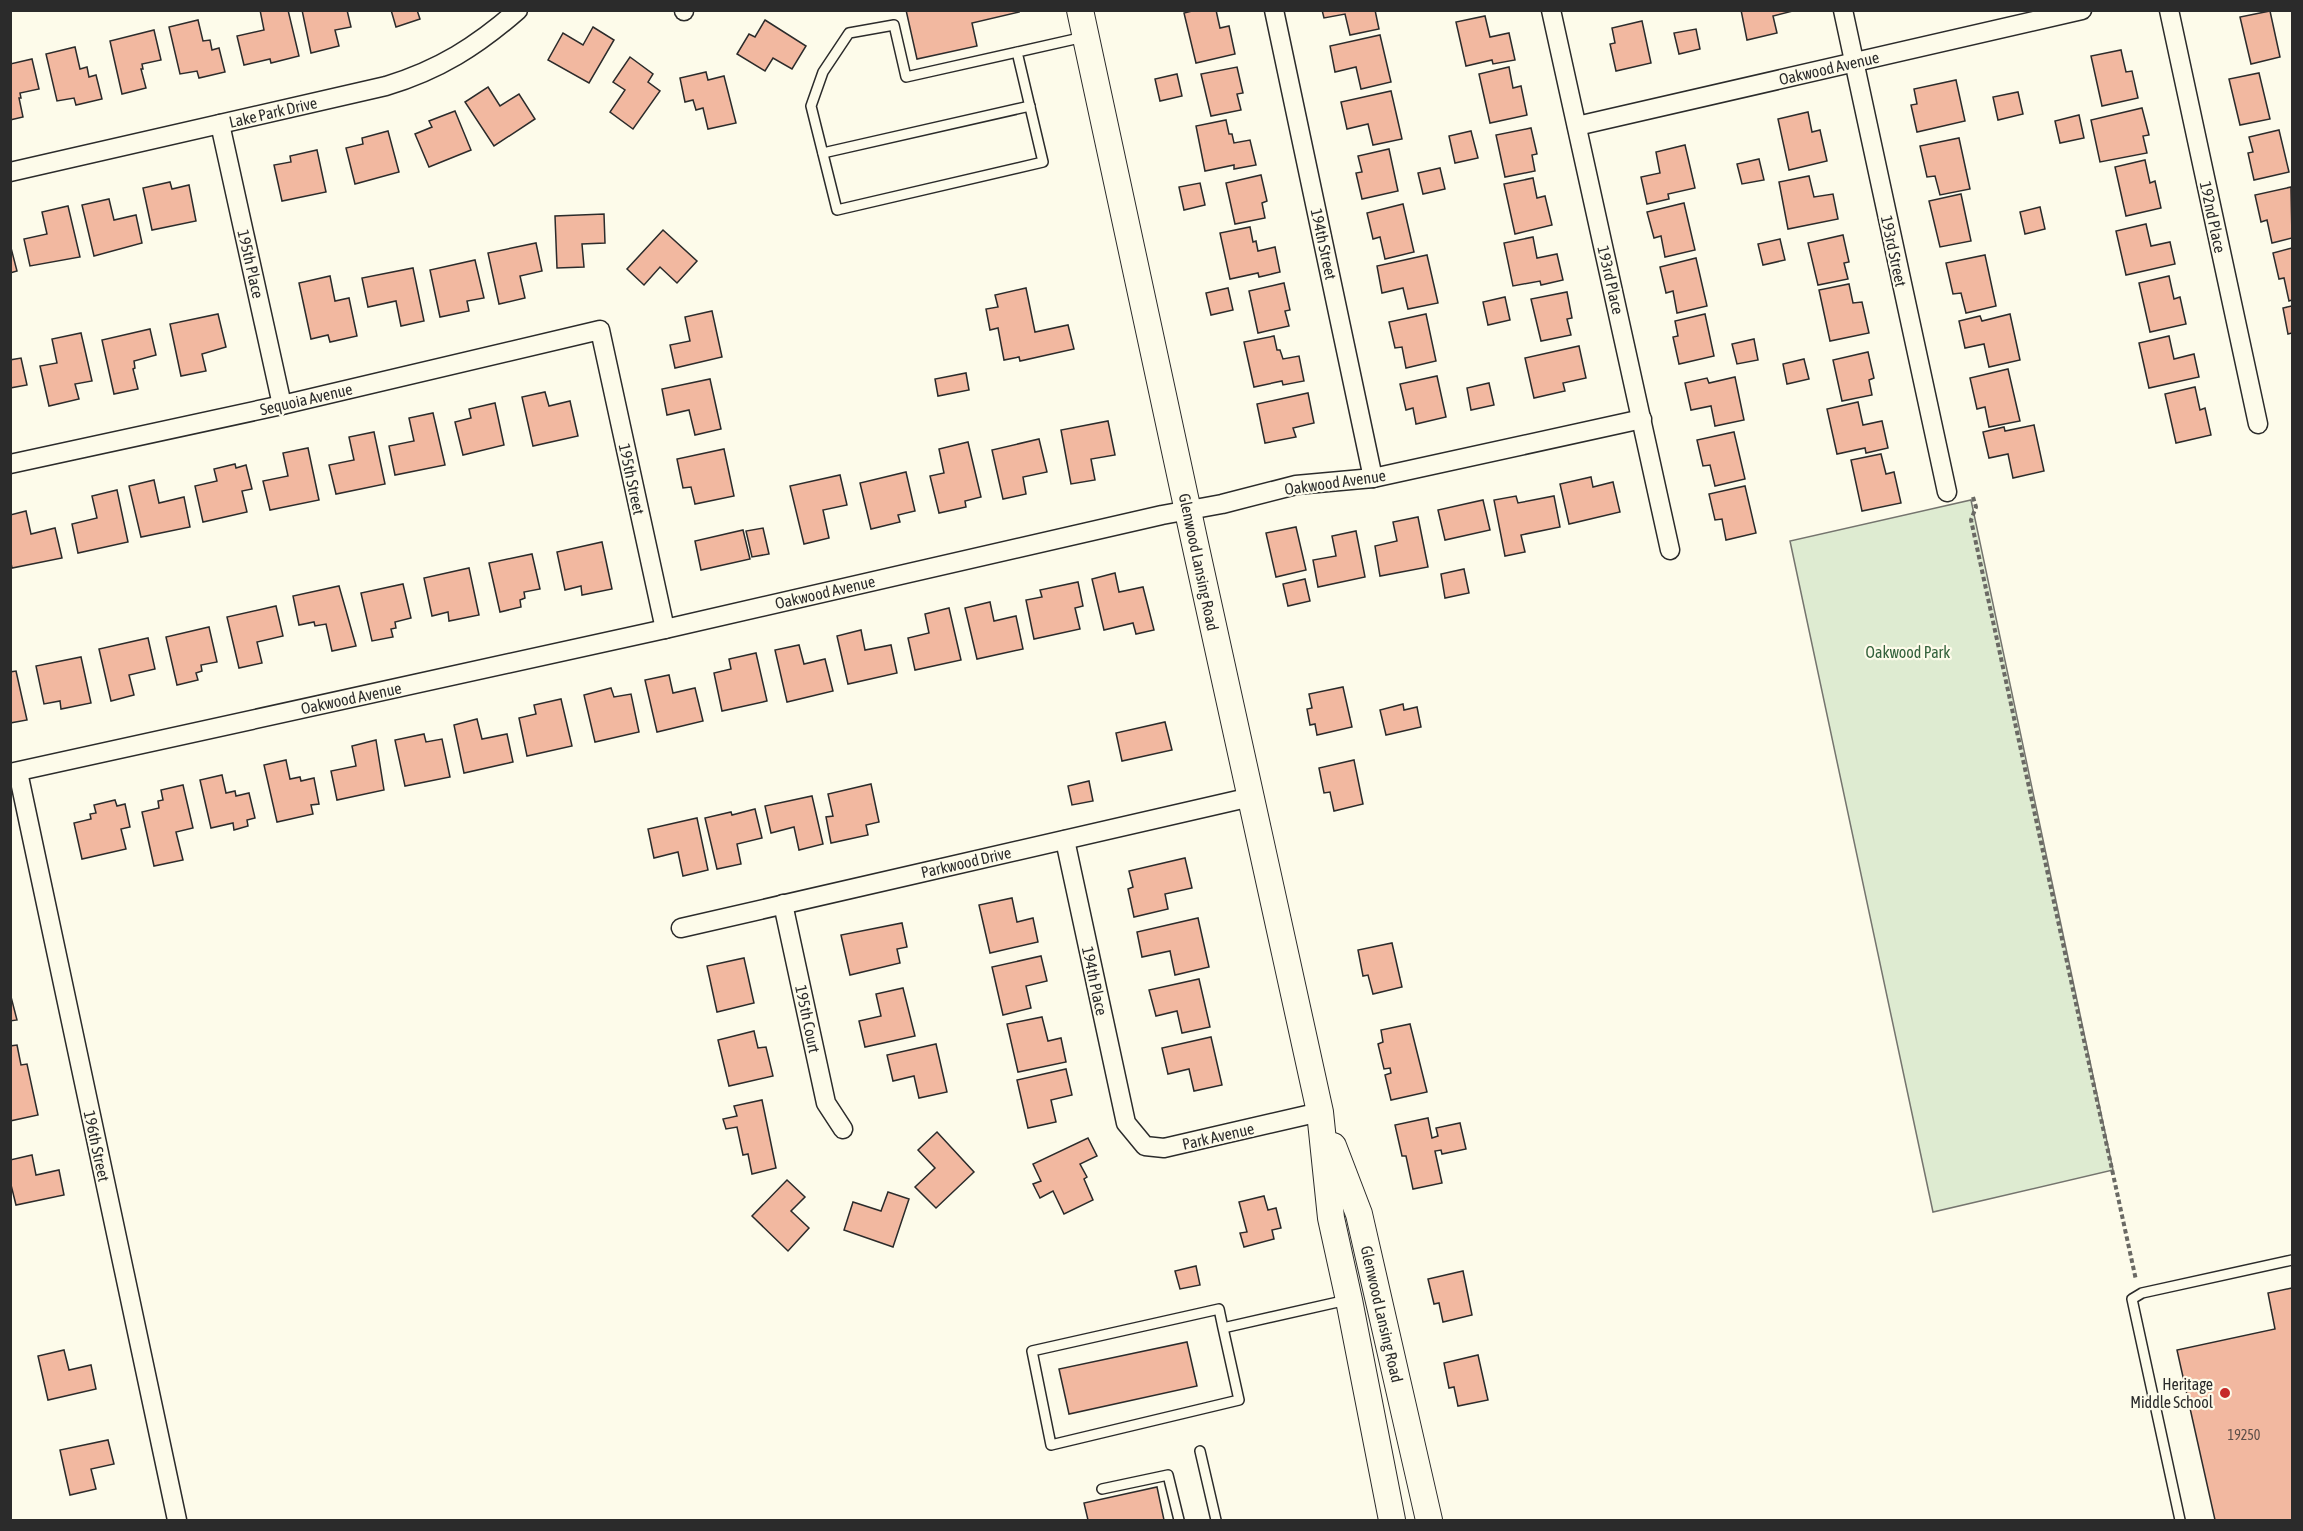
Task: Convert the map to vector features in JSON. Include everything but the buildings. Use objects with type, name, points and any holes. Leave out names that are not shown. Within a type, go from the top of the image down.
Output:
[{"type":"main road","name":"Glenwood Lansing Road","points":[[1080,10],[1320,1112],[1331,1218],[1349,1300],[1388,1520]]},
{"type":"main road","name":"Glenwood Lansing Road","points":[[1320,1112],[1359,1214],[1429,1521]]},
{"type":"street","name":"Lake Park Drive","points":[[10,172],[386,86],[416,77],[450,61],[486,38],[518,10]]},
{"type":"street","name":"194th Street","points":[[1274,10],[1373,478]]},
{"type":"street","name":"193rd Place","points":[[1551,10],[1670,550]]},
{"type":"street","name":"193rd Street","points":[[1843,10],[1947,492]]},
{"type":"street","name":"Oakwood Avenue","points":[[1577,126],[2082,10]]},
{"type":"street","name":"192nd Place","points":[[2169,10],[2258,424]]},
{"type":"street","name":"195th Place","points":[[220,124],[282,405]]},
{"type":"street","name":"Sequoia Avenue","points":[[10,464],[282,405],[600,330]]},
{"type":"street","name":"195th Street","points":[[600,330],[665,629]]},
{"type":"street","name":"Oakwood Avenue","points":[[14,773],[1222,504],[1296,485],[1373,478],[1642,419]]},
{"type":"street","name":"196th Street","points":[[14,773],[177,1521]]},
{"type":"street","name":"Parkwood Drive","points":[[681,928],[1251,797]]},
{"type":"street","name":"194th Place","points":[[1065,840],[1126,1123]]},
{"type":"street","name":"195th Court","points":[[783,904],[826,1102],[843,1129]]},
{"type":"street","name":"Park Avenue","points":[[1126,1123],[1146,1146],[1164,1148],[1320,1112]]},
{"type":"lane","points":[[1017,52],[1043,162],[837,210],[811,106],[824,72],[849,33],[894,25],[906,77],[1086,36]]},
{"type":"lane","points":[[823,153],[1030,106]]},
{"type":"lane","points":[[2180,1521],[2132,1299],[2142,1293],[2292,1260]]},
{"type":"lane","points":[[1223,1328],[1349,1300]]},
{"type":"lane","points":[[1219,1309],[1223,1328],[1239,1400],[1051,1445],[1032,1351],[1219,1309]]},
{"type":"lane","points":[[1200,1451],[1216,1521]]},
{"type":"lane","points":[[1102,1489],[1168,1475],[1179,1521]]},
{"type":"path","points":[[1973,497],[1976,507],[1971,520],[2137,1284]]},
{"type":"green space","name":"Oakwood Park","points":[[1971,500],[2113,1170],[1933,1212],[1790,541]]},
{"type":"place","name":"Heritage Middle School","points":[[2225,1393]]}]
